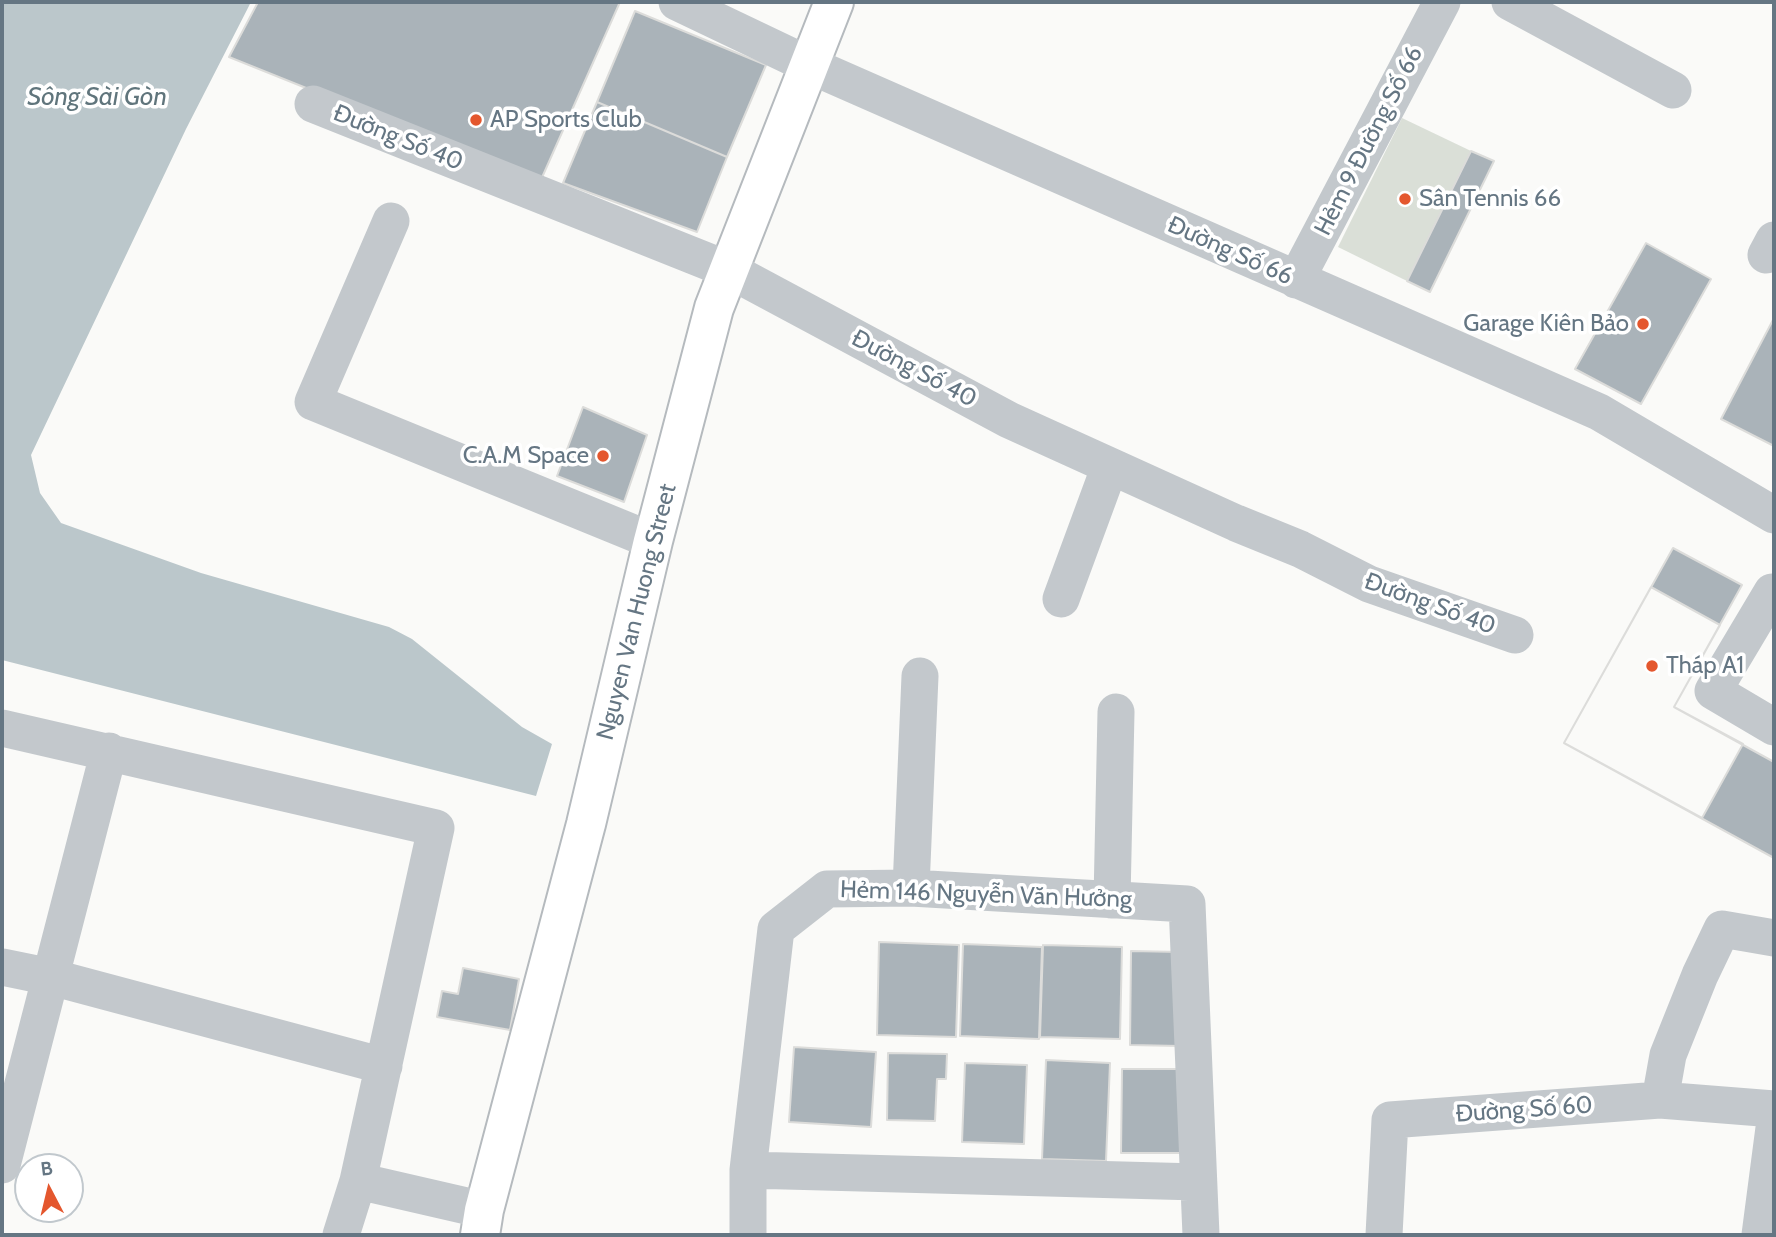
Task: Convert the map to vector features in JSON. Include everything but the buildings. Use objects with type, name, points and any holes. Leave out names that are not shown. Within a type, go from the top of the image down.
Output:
[{"type":"main road","name":"Nguyen Van Huong Street","points":[[482,1223],[586,824],[653,541],[714,308],[834,2]]},
{"type":"street","name":"Đường Số 66","points":[[677,2],[809,65],[1599,412],[1774,515]]},
{"type":"street","name":"Hẻm 9 Đường Số 66","points":[[1296,280],[1442,2]]},
{"type":"street","points":[[1510,2],[1673,90]]},
{"type":"street","name":"Đường Số 40","points":[[313,104],[729,270],[1009,420],[1236,523],[1300,549],[1369,584],[1515,635]]},
{"type":"street","points":[[391,221],[313,402],[653,541]]},
{"type":"street","points":[[1061,599],[1110,466]]},
{"type":"street","points":[[1774,593],[1772,592],[1713,691],[1774,727]]},
{"type":"street","points":[[911,888],[920,676]]},
{"type":"street","points":[[1112,900],[1116,712]]},
{"type":"street","points":[[2,728],[436,828],[358,1181],[341,1235]]},
{"type":"street","points":[[2,1165],[109,751]]},
{"type":"street","name":"Hẻm 146 Nguyễn Văn Hưởng","points":[[748,1235],[748,1170],[776,929],[827,889],[911,888],[1187,904],[1200,1235]]},
{"type":"street","points":[[1660,1100],[1668,1055],[1700,975],[1722,929],[1774,938]]},
{"type":"street","points":[[2,967],[51,977],[384,1066]]},
{"type":"street","name":"Đường Số 60","points":[[1384,1235],[1390,1120],[1660,1100],[1774,1109]]},
{"type":"street","points":[[1760,1235],[1774,1128]]},
{"type":"street","points":[[748,1170],[1198,1182]]},
{"type":"street","points":[[358,1181],[482,1223]]},
{"type":"shaded area","name":"Sân Tennis 66","points":[[1402,118],[1471,151],[1407,281],[1338,247]]},
{"type":"water","name":"Sông Sài Gòn","points":[[2,2],[251,2],[186,129],[31,455],[40,493],[61,523],[201,573],[389,627],[412,639],[522,727],[552,744],[536,796],[2,660]]},
{"type":"place","name":"AP Sports Club","points":[[476,120]]},
{"type":"place","name":"Sân Tennis 66","points":[[1405,199]]},
{"type":"place","name":"Garage Kiên Bảo","points":[[1643,324]]},
{"type":"place","name":"C.A.M Space","points":[[603,456]]},
{"type":"place","name":"Tháp A1","points":[[1652,666]]}]
